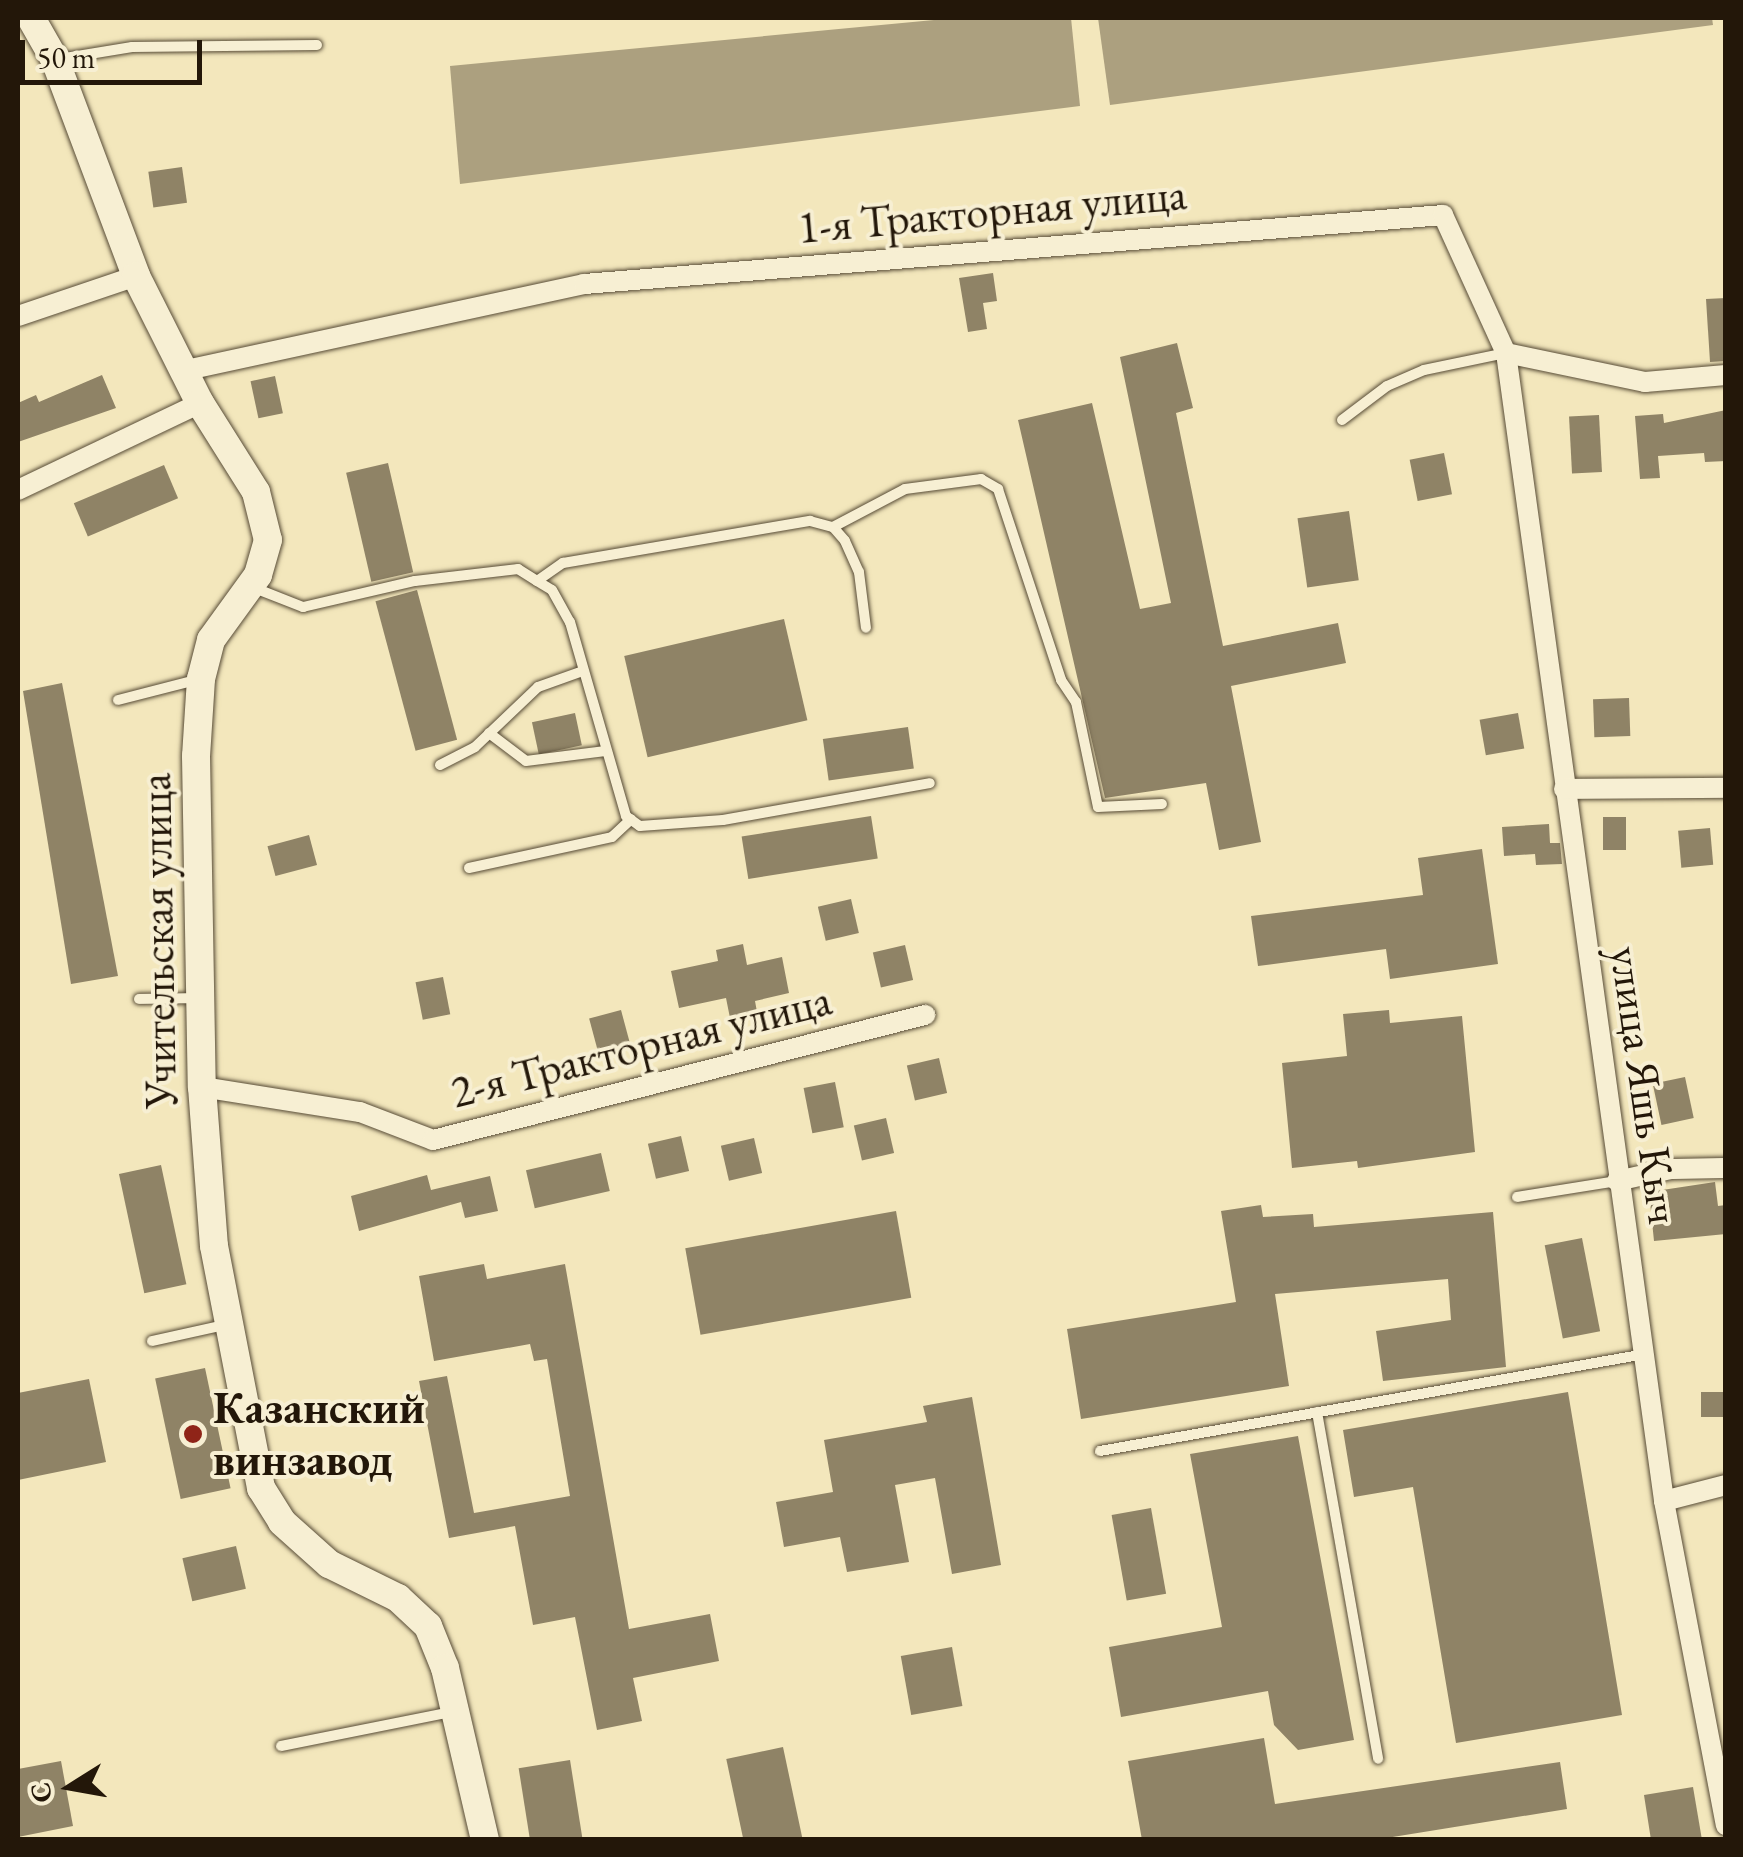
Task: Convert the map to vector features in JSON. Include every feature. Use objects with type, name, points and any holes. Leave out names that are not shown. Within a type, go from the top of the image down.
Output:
[{"type":"street","name":"Учительская улица","points":[[31,18],[55,60],[136,276],[182,371],[256,492],[268,540],[250,586],[212,640],[201,679],[202,1087],[214,1246],[261,1488],[282,1522],[329,1564],[398,1598],[428,1626],[456,1711],[485,1840]]},
{"type":"street","name":"1-я Тракторная улица","points":[[182,371],[584,284],[1443,215],[1506,353]]},
{"type":"street","points":[[18,316],[136,276]]},
{"type":"street","points":[[1506,353],[1644,382],[1726,374]]},
{"type":"street","name":"улица Яшь Кыч","points":[[1506,353],[1664,1501],[1726,1825]]},
{"type":"street","points":[[18,490],[200,403]]},
{"type":"street","points":[[1564,789],[1726,788]]},
{"type":"street","name":"2-я Тракторная улица","points":[[202,1087],[360,1112],[433,1140],[925,1016]]},
{"type":"street","points":[[1618,1181],[1671,1169],[1726,1168]]},
{"type":"street","points":[[1664,1501],[1726,1485]]},
{"type":"lane","points":[[55,60],[132,48],[317,45]]},
{"type":"lane","points":[[1342,420],[1388,386],[1424,370],[1506,353]]},
{"type":"lane","points":[[833,528],[906,489],[982,479],[998,490],[1061,680],[1076,702],[1098,807],[1162,804]]},
{"type":"lane","points":[[537,581],[563,564],[810,521],[833,528],[859,572],[866,628]]},
{"type":"lane","points":[[250,586],[303,607],[415,581],[501,571],[518,570],[552,590],[570,622],[605,751],[631,819],[640,826],[676,826],[930,783]]},
{"type":"lane","points":[[440,765],[488,733],[538,687],[584,671]]},
{"type":"lane","points":[[118,700],[201,679]]},
{"type":"lane","points":[[488,733],[526,761],[605,751]]},
{"type":"lane","points":[[469,868],[568,850],[612,837],[631,819]]},
{"type":"lane","points":[[139,999],[200,998]]},
{"type":"lane","points":[[1517,1197],[1618,1181]]},
{"type":"lane","points":[[152,1340],[229,1324]]},
{"type":"lane","points":[[1100,1451],[1646,1354]]},
{"type":"lane","points":[[1317,1412],[1378,1759]]},
{"type":"lane","points":[[281,1746],[456,1711]]},
{"type":"shaded area","points":[[955,18],[1071,18],[1080,106],[460,184],[450,66]]},
{"type":"shaded area","points":[[1098,18],[1712,18],[1713,25],[1110,105]]},
{"type":"building","points":[[182,167],[187,203],[153,207],[148,172]]},
{"type":"building","points":[[993,273],[997,301],[983,303],[987,329],[968,332],[959,278]]},
{"type":"building","points":[[1726,298],[1726,361],[1710,362],[1706,299]]},
{"type":"building","points":[[1177,343],[1193,408],[1176,413],[1223,646],[1338,623],[1346,663],[1231,686],[1261,842],[1219,850],[1206,783],[1105,798],[1018,420],[1092,403],[1140,609],[1171,603],[1120,357]]},
{"type":"building","points":[[102,375],[116,408],[18,442],[18,403],[36,395],[39,402]]},
{"type":"building","points":[[275,376],[283,413],[258,418],[251,381]]},
{"type":"building","points":[[1726,410],[1726,461],[1705,462],[1704,453],[1658,456],[1660,478],[1640,479],[1635,416],[1663,414],[1664,423]]},
{"type":"building","points":[[1599,415],[1602,472],[1572,473],[1569,417]]},
{"type":"building","points":[[1444,453],[1452,494],[1418,501],[1410,460]]},
{"type":"building","points":[[388,463],[413,572],[371,582],[346,473]]},
{"type":"building","points":[[164,465],[178,498],[88,536],[74,503]]},
{"type":"building","points":[[1349,511],[1359,580],[1307,588],[1298,518]]},
{"type":"building","points":[[417,590],[457,740],[416,751],[375,601]]},
{"type":"building","points":[[784,619],[807,720],[648,757],[624,656]]},
{"type":"building","points":[[62,683],[118,976],[71,984],[23,691]]},
{"type":"building","points":[[1629,698],[1630,736],[1594,737],[1593,699]]},
{"type":"building","points":[[575,713],[582,745],[539,754],[532,722]]},
{"type":"building","points":[[1518,713],[1524,748],[1486,755],[1480,720]]},
{"type":"building","points":[[908,727],[914,769],[829,781],[823,739]]},
{"type":"building","points":[[871,816],[878,858],[748,879],[742,836]]},
{"type":"building","points":[[1603,817],[1626,817],[1626,850],[1603,850]]},
{"type":"building","points":[[1549,824],[1550,843],[1560,843],[1562,864],[1536,865],[1535,854],[1504,856],[1502,827]]},
{"type":"building","points":[[1710,828],[1713,865],[1681,868],[1678,831]]},
{"type":"building","points":[[309,835],[317,865],[275,876],[267,846]]},
{"type":"building","points":[[1482,849],[1498,964],[1390,979],[1386,949],[1258,966],[1251,916],[1423,895],[1418,858]]},
{"type":"building","points":[[851,899],[859,933],[826,941],[818,907]]},
{"type":"building","points":[[743,944],[747,965],[782,957],[789,993],[755,1001],[757,1012],[730,1018],[726,998],[679,1008],[671,971],[718,961],[716,950]]},
{"type":"building","points":[[905,945],[913,980],[881,988],[873,952]]},
{"type":"building","points":[[443,977],[450,1014],[423,1020],[416,982]]},
{"type":"building","points":[[621,1010],[630,1044],[598,1052],[589,1019]]},
{"type":"building","points":[[1389,1010],[1390,1023],[1462,1016],[1475,1152],[1358,1168],[1357,1161],[1292,1168],[1282,1063],[1347,1056],[1343,1014]]},
{"type":"building","points":[[939,1058],[947,1093],[915,1101],[907,1065]]},
{"type":"building","points":[[1685,1077],[1694,1118],[1661,1125],[1653,1084]]},
{"type":"building","points":[[835,1082],[844,1127],[812,1133],[804,1088]]},
{"type":"building","points":[[886,1118],[894,1153],[862,1161],[854,1125]]},
{"type":"building","points":[[681,1136],[689,1171],[656,1179],[648,1144]]},
{"type":"building","points":[[754,1138],[762,1173],[729,1181],[721,1146]]},
{"type":"building","points":[[601,1153],[610,1191],[535,1208],[526,1170]]},
{"type":"building","points":[[161,1165],[186,1284],[144,1293],[119,1174]]},
{"type":"building","points":[[427,1175],[431,1190],[490,1176],[498,1211],[465,1218],[461,1202],[359,1231],[351,1196]]},
{"type":"building","points":[[1715,1182],[1718,1206],[1726,1205],[1726,1234],[1654,1241],[1649,1192]]},
{"type":"building","points":[[1261,1205],[1263,1217],[1313,1214],[1314,1227],[1493,1212],[1506,1367],[1383,1381],[1376,1331],[1451,1320],[1448,1279],[1275,1294],[1289,1386],[1081,1419],[1067,1329],[1236,1302],[1221,1211]]},
{"type":"building","points":[[896,1211],[911,1298],[701,1335],[685,1248]]},
{"type":"building","points":[[1582,1238],[1600,1331],[1563,1339],[1545,1245]]},
{"type":"building","points":[[484,1264],[487,1279],[565,1264],[629,1629],[710,1614],[719,1661],[633,1678],[642,1721],[597,1730],[575,1617],[533,1625],[515,1526],[449,1538],[419,1381],[447,1376],[474,1513],[570,1496],[547,1359],[534,1361],[530,1344],[434,1361],[419,1276]]},
{"type":"building","name":"Казанский винзавод","points":[[205,1368],[231,1488],[181,1499],[155,1379]]},
{"type":"building","points":[[89,1379],[106,1462],[18,1480],[18,1393]]},
{"type":"building","points":[[1568,1392],[1622,1715],[1456,1743],[1413,1487],[1354,1497],[1343,1430]]},
{"type":"building","points":[[1701,1392],[1726,1392],[1726,1417],[1701,1417]]},
{"type":"building","points":[[972,1397],[1001,1565],[952,1574],[935,1478],[895,1485],[909,1562],[847,1572],[840,1537],[784,1547],[776,1502],[833,1492],[824,1440],[927,1422],[923,1406]]},
{"type":"building","points":[[1298,1436],[1354,1740],[1298,1750],[1274,1725],[1268,1691],[1121,1717],[1109,1647],[1222,1627],[1190,1454]]},
{"type":"building","points":[[1151,1508],[1166,1594],[1127,1601],[1112,1515]]},
{"type":"building","points":[[236,1546],[246,1589],[192,1601],[182,1558]]},
{"type":"building","points":[[952,1647],[962,1706],[911,1715],[901,1656]]},
{"type":"building","points":[[1264,1738],[1275,1804],[1560,1762],[1567,1809],[1374,1840],[1142,1840],[1128,1761]]},
{"type":"building","points":[[783,1747],[803,1840],[743,1840],[726,1759]]},
{"type":"building","points":[[570,1760],[583,1840],[530,1840],[519,1768]]},
{"type":"building","points":[[61,1761],[73,1826],[18,1837],[18,1769]]},
{"type":"building","points":[[1693,1787],[1702,1840],[1651,1840],[1644,1795]]},
{"type":"place","name":"Казанский винзавод","points":[[193,1434]]}]
